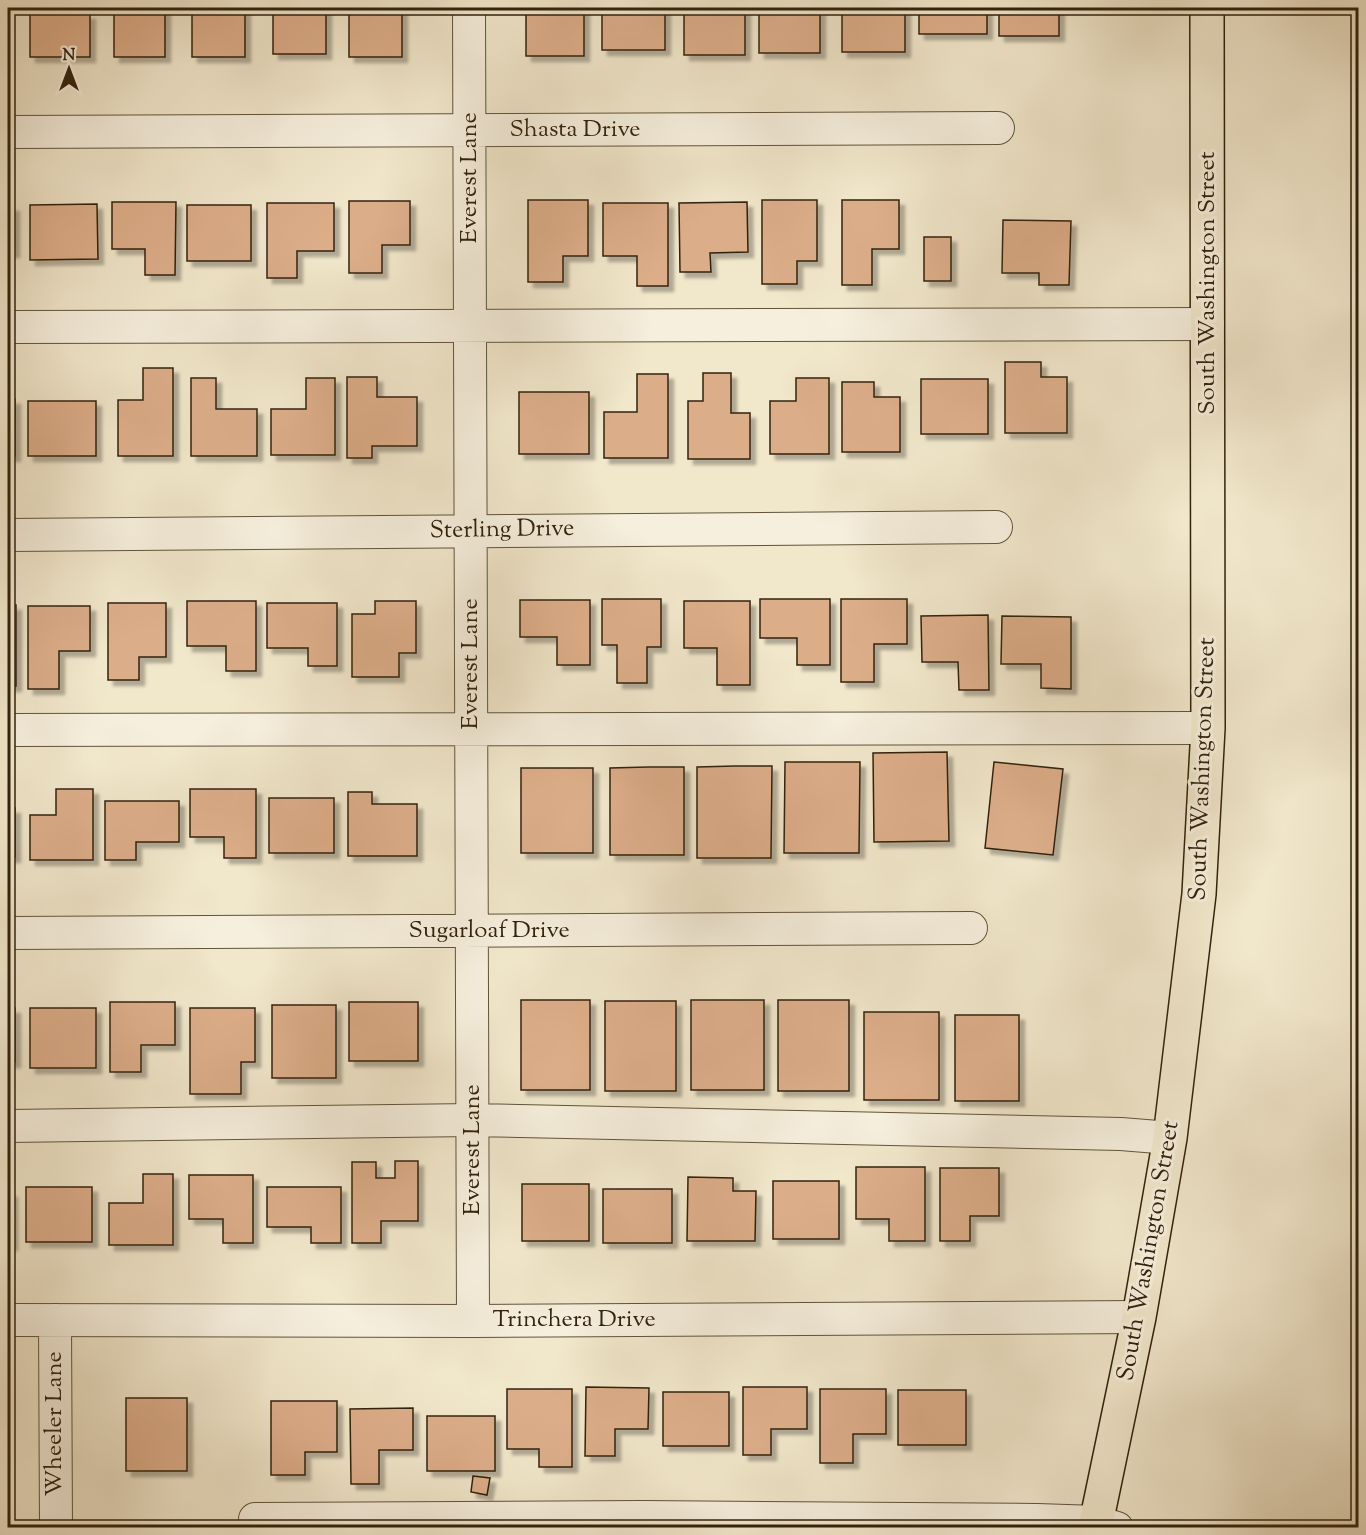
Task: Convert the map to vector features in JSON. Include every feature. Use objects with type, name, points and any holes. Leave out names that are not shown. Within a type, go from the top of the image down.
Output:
[{"type":"main road","name":"South Washington Street","points":[[1103,1526],[1170,1138],[1199,894],[1208,728],[1207,8]]},
{"type":"street","name":"Everest Lane","points":[[469,8],[474,1321]]},
{"type":"street","name":"Shasta Drive","points":[[8,132],[998,128]]},
{"type":"street","points":[[8,327],[1208,324]]},
{"type":"street","name":"Sterling Drive","points":[[8,535],[996,527]]},
{"type":"street","points":[[8,730],[1208,728]]},
{"type":"street","name":"Sugarloaf Drive","points":[[8,933],[971,928]]},
{"type":"street","points":[[8,1126],[473,1120],[1085,1133],[1170,1138]]},
{"type":"street","name":"Trinchera Drive","points":[[8,1320],[474,1321],[1140,1317]]},
{"type":"street","name":"Wheeler Lane","points":[[55,1320],[56,1527]]},
{"type":"street","points":[[255,1527],[255,1519],[642,1522],[1025,1520],[1103,1526]]},
{"type":"building","points":[[30,8],[60,8],[60,14],[90,14],[90,57],[30,57]]},
{"type":"building","points":[[114,8],[165,8],[165,57],[114,57]]},
{"type":"building","points":[[192,8],[245,8],[245,57],[192,57]]},
{"type":"building","points":[[273,8],[326,8],[326,54],[273,54]]},
{"type":"building","points":[[349,8],[402,8],[402,57],[349,57]]},
{"type":"building","points":[[526,8],[584,8],[584,56],[526,56]]},
{"type":"building","points":[[602,8],[665,8],[665,50],[602,50]]},
{"type":"building","points":[[684,8],[745,8],[745,55],[684,55]]},
{"type":"building","points":[[759,8],[820,8],[820,53],[759,53]]},
{"type":"building","points":[[842,8],[905,8],[905,52],[842,52]]},
{"type":"building","points":[[919,8],[987,8],[987,34],[919,34]]},
{"type":"building","points":[[999,8],[1059,8],[1059,36],[999,36]]},
{"type":"building","points":[[528,200],[588,200],[588,256],[563,256],[563,282],[528,282]]},
{"type":"building","points":[[762,200],[817,200],[817,261],[797,261],[797,284],[762,284]]},
{"type":"building","points":[[842,200],[899,200],[899,249],[872,249],[872,285],[842,285]]},
{"type":"building","points":[[349,201],[410,201],[410,245],[382,245],[382,273],[349,273]]},
{"type":"building","points":[[112,202],[176,202],[175,275],[145,275],[145,249],[112,249]]},
{"type":"building","points":[[747,202],[748,252],[710,253],[711,272],[680,272],[679,203]]},
{"type":"building","points":[[267,203],[334,203],[334,251],[297,251],[297,278],[267,278]]},
{"type":"building","points":[[603,203],[668,203],[668,286],[637,286],[637,256],[603,256]]},
{"type":"building","points":[[97,204],[98,259],[30,260],[30,205]]},
{"type":"building","points":[[187,205],[251,205],[251,261],[187,261]]},
{"type":"building","points":[[8,206],[14,206],[14,252],[8,252]]},
{"type":"building","points":[[1003,220],[1071,221],[1069,285],[1039,285],[1039,273],[1002,273]]},
{"type":"building","points":[[924,237],[951,237],[951,281],[924,281]]},
{"type":"building","points":[[1005,362],[1041,362],[1041,377],[1067,377],[1067,433],[1005,433]]},
{"type":"building","points":[[143,368],[173,368],[173,456],[118,456],[118,400],[143,400]]},
{"type":"building","points":[[703,373],[731,373],[731,413],[750,413],[750,459],[688,459],[688,401],[703,401]]},
{"type":"building","points":[[637,374],[668,374],[668,458],[604,458],[604,412],[637,412]]},
{"type":"building","points":[[347,377],[377,377],[377,397],[417,397],[417,446],[372,446],[372,458],[347,458]]},
{"type":"building","points":[[191,378],[216,378],[216,409],[257,409],[257,456],[191,456]]},
{"type":"building","points":[[306,378],[335,378],[335,455],[271,455],[271,409],[306,409]]},
{"type":"building","points":[[796,378],[829,378],[829,454],[770,454],[770,401],[796,401]]},
{"type":"building","points":[[921,379],[988,379],[988,434],[921,434]]},
{"type":"building","points":[[842,382],[874,382],[874,397],[900,397],[900,452],[842,452]]},
{"type":"building","points":[[519,392],[589,392],[589,454],[519,454]]},
{"type":"building","points":[[8,399],[15,399],[15,456],[8,456]]},
{"type":"building","points":[[28,401],[96,401],[96,456],[28,456]]},
{"type":"building","points":[[602,599],[661,599],[661,647],[647,647],[647,683],[617,683],[617,645],[602,645]]},
{"type":"building","points":[[760,599],[830,599],[830,665],[797,665],[797,638],[760,638]]},
{"type":"building","points":[[841,599],[907,599],[907,644],[874,644],[874,682],[841,682]]},
{"type":"building","points":[[520,600],[590,600],[590,665],[557,665],[557,637],[520,637]]},
{"type":"building","points":[[187,601],[256,601],[256,671],[226,671],[226,646],[187,646]]},
{"type":"building","points":[[375,601],[416,601],[416,653],[399,653],[399,677],[352,677],[352,614],[375,614]]},
{"type":"building","points":[[684,601],[750,601],[750,685],[717,685],[717,648],[684,648]]},
{"type":"building","points":[[108,603],[166,603],[166,657],[139,657],[139,680],[108,680]]},
{"type":"building","points":[[267,603],[337,603],[337,666],[308,666],[308,648],[267,648]]},
{"type":"building","points":[[8,605],[16,605],[16,686],[8,686]]},
{"type":"building","points":[[28,606],[90,606],[90,651],[59,651],[59,689],[28,689]]},
{"type":"building","points":[[988,615],[989,690],[959,690],[958,662],[922,662],[921,616]]},
{"type":"building","points":[[1002,616],[1071,617],[1071,689],[1041,688],[1041,664],[1001,664]]},
{"type":"building","points":[[947,752],[949,841],[874,842],[873,753]]},
{"type":"building","points":[[785,762],[860,762],[859,853],[784,853]]},
{"type":"building","points":[[994,762],[1063,769],[1053,855],[985,848]]},
{"type":"building","points":[[772,766],[771,858],[697,858],[697,767]]},
{"type":"building","points":[[684,767],[684,855],[610,855],[610,768]]},
{"type":"building","points":[[521,768],[593,768],[593,853],[521,853]]},
{"type":"building","points":[[56,789],[93,789],[93,860],[30,860],[30,815],[56,815]]},
{"type":"building","points":[[190,789],[256,789],[256,858],[224,858],[224,837],[190,837]]},
{"type":"building","points":[[348,792],[372,792],[372,804],[417,804],[417,856],[348,856]]},
{"type":"building","points":[[269,798],[334,798],[334,853],[269,853]]},
{"type":"building","points":[[105,801],[179,801],[179,842],[136,842],[136,860],[105,860]]},
{"type":"building","points":[[8,808],[15,808],[15,857],[8,857]]},
{"type":"building","points":[[521,1000],[590,1000],[590,1090],[521,1090]]},
{"type":"building","points":[[691,1000],[764,1000],[764,1090],[691,1090]]},
{"type":"building","points":[[778,1000],[849,1000],[849,1091],[778,1091]]},
{"type":"building","points":[[605,1001],[676,1001],[676,1091],[605,1091]]},
{"type":"building","points":[[110,1002],[175,1002],[175,1045],[141,1045],[141,1072],[110,1072]]},
{"type":"building","points":[[349,1002],[418,1002],[418,1061],[349,1061]]},
{"type":"building","points":[[272,1005],[336,1005],[336,1078],[272,1078]]},
{"type":"building","points":[[8,1008],[15,1008],[15,1062],[8,1062]]},
{"type":"building","points":[[30,1008],[96,1008],[96,1068],[30,1068]]},
{"type":"building","points":[[190,1008],[255,1008],[255,1062],[241,1062],[241,1094],[190,1094]]},
{"type":"building","points":[[864,1012],[939,1012],[939,1100],[864,1100]]},
{"type":"building","points":[[955,1015],[1019,1015],[1019,1101],[955,1101]]},
{"type":"building","points":[[395,1161],[418,1161],[418,1221],[381,1221],[381,1243],[352,1243],[352,1162],[376,1162],[376,1178],[395,1178]]},
{"type":"building","points":[[856,1167],[925,1167],[925,1241],[889,1241],[889,1219],[856,1219]]},
{"type":"building","points":[[940,1168],[999,1168],[999,1216],[970,1216],[970,1241],[940,1241]]},
{"type":"building","points":[[143,1174],[173,1174],[173,1245],[109,1245],[109,1203],[143,1203]]},
{"type":"building","points":[[189,1175],[253,1175],[253,1243],[223,1243],[223,1219],[189,1219]]},
{"type":"building","points":[[688,1177],[733,1178],[733,1191],[756,1191],[755,1241],[687,1241]]},
{"type":"building","points":[[773,1181],[839,1181],[839,1239],[773,1239]]},
{"type":"building","points":[[522,1184],[589,1184],[589,1241],[522,1241]]},
{"type":"building","points":[[26,1187],[92,1187],[92,1242],[26,1242]]},
{"type":"building","points":[[267,1187],[341,1187],[341,1243],[311,1243],[311,1227],[267,1227]]},
{"type":"building","points":[[603,1189],[672,1189],[672,1243],[603,1243]]},
{"type":"building","points":[[8,1192],[12,1192],[12,1245],[8,1245]]},
{"type":"building","points":[[586,1387],[649,1388],[648,1429],[615,1429],[615,1456],[585,1456]]},
{"type":"building","points":[[743,1387],[807,1387],[807,1429],[771,1429],[771,1455],[743,1455]]},
{"type":"building","points":[[507,1389],[572,1389],[572,1467],[539,1467],[539,1449],[507,1449]]},
{"type":"building","points":[[820,1389],[886,1389],[886,1434],[853,1434],[853,1463],[820,1463]]},
{"type":"building","points":[[898,1390],[966,1390],[966,1445],[898,1445]]},
{"type":"building","points":[[663,1392],[729,1392],[729,1446],[663,1446]]},
{"type":"building","points":[[126,1398],[187,1398],[187,1471],[126,1471]]},
{"type":"building","points":[[271,1401],[337,1401],[337,1452],[305,1452],[305,1475],[271,1475]]},
{"type":"building","points":[[413,1408],[413,1450],[379,1450],[379,1484],[351,1484],[350,1409]]},
{"type":"building","points":[[427,1416],[495,1416],[495,1471],[427,1471]]},
{"type":"building","points":[[473,1476],[490,1478],[487,1495],[471,1492]]}]
